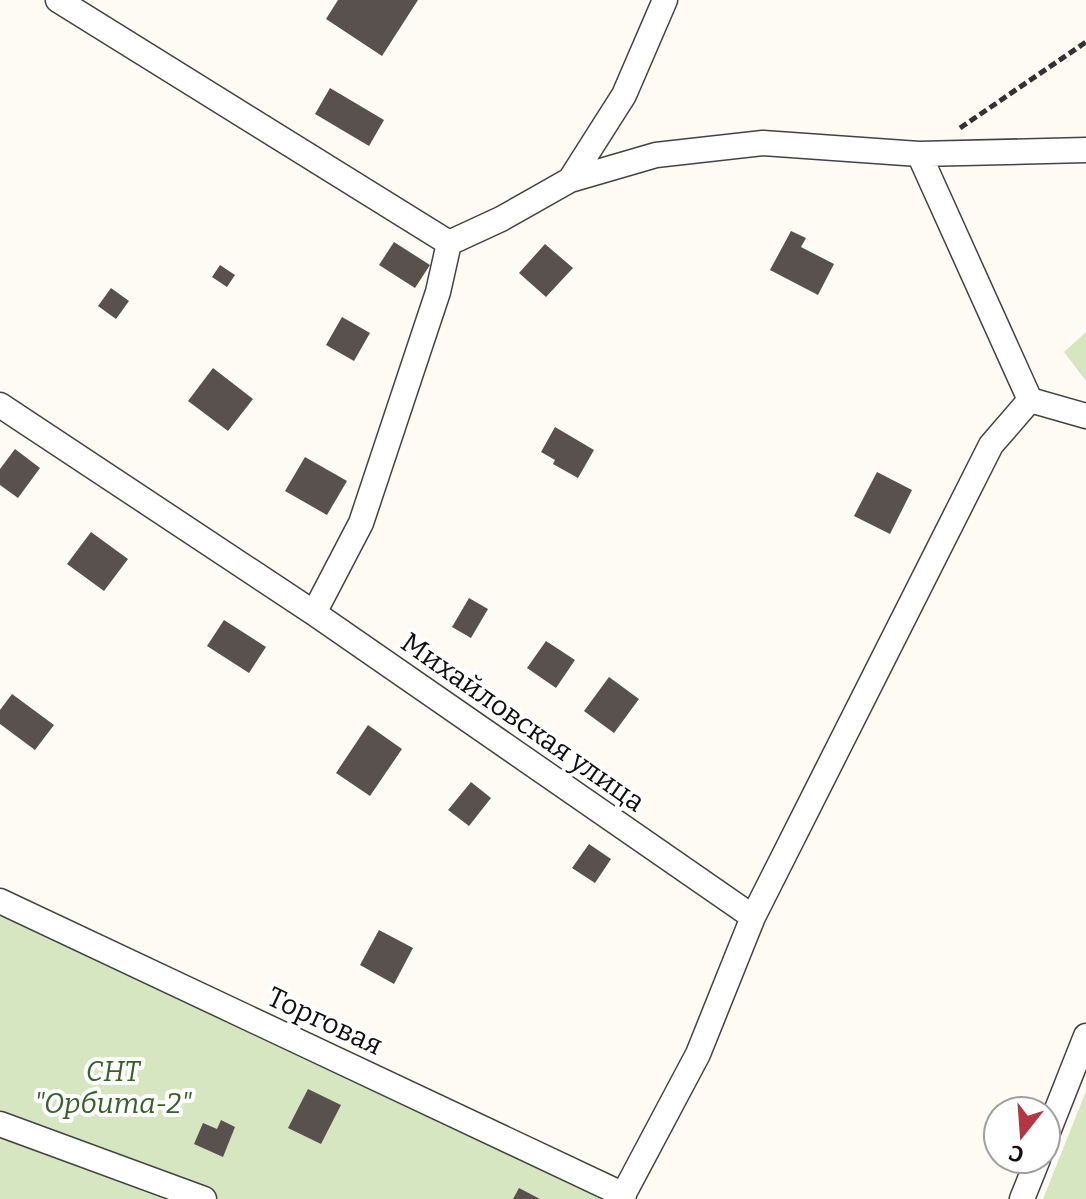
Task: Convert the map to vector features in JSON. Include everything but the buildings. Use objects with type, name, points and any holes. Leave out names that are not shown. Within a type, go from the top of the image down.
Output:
[{"type":"street","points":[[58,0],[449,243]]},
{"type":"street","points":[[570,180],[624,95],[665,0]]},
{"type":"street","points":[[449,243],[501,219],[570,180],[656,155],[763,143],[919,154],[1086,150]]},
{"type":"street","points":[[919,154],[1030,400],[1086,416]]},
{"type":"street","points":[[314,613],[361,523],[433,307],[449,243]]},
{"type":"street","points":[[622,1197],[698,1054],[753,917],[991,445],[1030,400]]},
{"type":"street","name":"Михайловская улица","points":[[0,405],[314,613],[753,917]]},
{"type":"street","name":"Торговая","points":[[0,901],[622,1197]]},
{"type":"street","points":[[1062,1097],[1086,1036]]},
{"type":"street","points":[[0,1124],[204,1199]]},
{"type":"street","points":[[1022,1199],[1032,1175]]},
{"type":"path","points":[[958,129],[1086,42]]},
{"type":"green space","points":[[1086,332],[1086,381],[1064,352]]},
{"type":"green space","name":"СНТ \"Орбита-2\"","points":[[0,911],[610,1199],[0,1199]]},
{"type":"green space","points":[[1086,1091],[1086,1199],[1043,1199],[1053,1175],[1062,1175],[1062,1151]]}]
